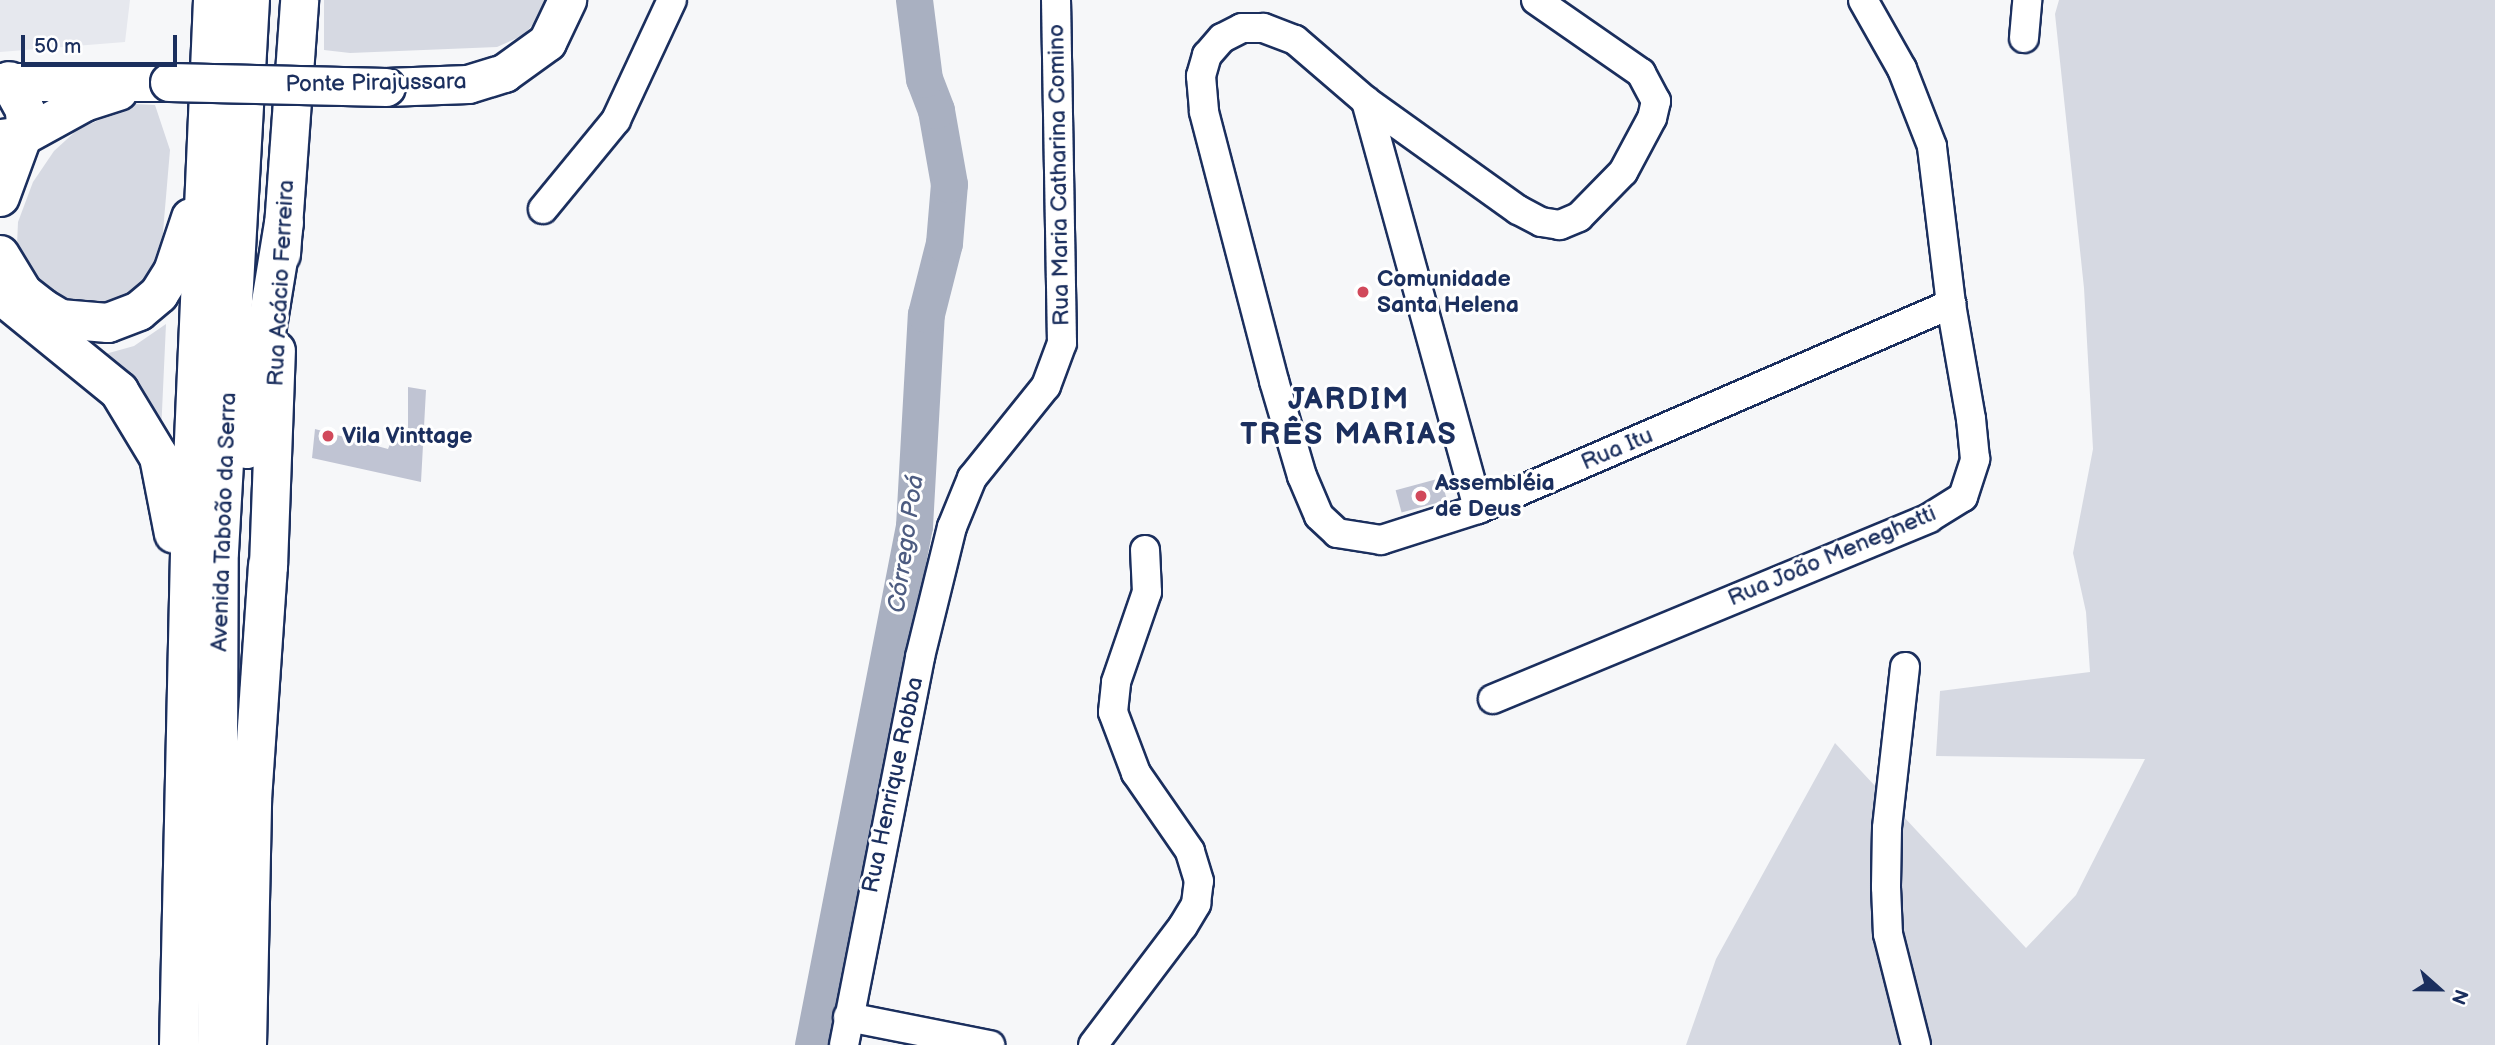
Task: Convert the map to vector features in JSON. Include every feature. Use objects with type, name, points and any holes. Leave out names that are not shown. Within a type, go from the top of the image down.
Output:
[{"type":"highway","name":"Avenida Taboão da Serra","points":[[178,1045],[189,629],[213,0]]},
{"type":"highway","name":"Avenida Taboão da Serra","points":[[217,1045],[219,552],[250,0]]},
{"type":"highway","points":[[0,197],[12,136],[25,110],[5,81]]},
{"type":"highway","points":[[0,255],[23,293],[60,318],[83,323],[123,319],[151,303],[173,272],[206,162]]},
{"type":"highway","points":[[219,552],[242,484],[284,223]]},
{"type":"highway","points":[[0,294],[60,347],[101,373],[147,433],[166,488],[189,629]]},
{"type":"highway","points":[[247,1045],[252,800],[268,566]]},
{"type":"main road","name":"Rua Acácio Ferreira","points":[[268,566],[284,223],[299,0]]},
{"type":"main road","name":"Ponte Pirajussara","points":[[5,81],[386,87],[468,84],[504,73],[547,42],[567,0]]},
{"type":"main road","points":[[12,136],[83,102],[158,83]]},
{"type":"street","points":[[543,209],[616,120],[672,0]]},
{"type":"street","name":"Rua Maria Catharina Comino","points":[[952,527],[972,478],[1046,386],[1062,343],[1056,0]]},
{"type":"street","points":[[1366,101],[1541,222],[1560,225],[1578,217],[1623,172],[1652,118],[1656,101],[1641,73],[1536,0]]},
{"type":"street","name":"Rua João Meneghetti","points":[[1493,699],[1929,518],[1963,497],[1975,459],[1951,304],[1937,172],[1924,118],[1863,0]]},
{"type":"street","points":[[2024,37],[2027,0]]},
{"type":"street","name":"Rua Itu","points":[[1366,101],[1319,56],[1295,40],[1263,28],[1242,28],[1222,38],[1207,55],[1201,76],[1204,112],[1274,381],[1315,506],[1337,533],[1381,540],[1478,509],[1951,304]]},
{"type":"street","points":[[1366,101],[1478,509]]},
{"type":"street","name":"Rua Henrique Robba","points":[[844,1045],[919,657],[952,527]]},
{"type":"street","points":[[1093,1045],[1183,926],[1196,904],[1199,881],[1190,851],[1136,773],[1113,712],[1116,682],[1147,592],[1146,550]]},
{"type":"street","points":[[1905,667],[1887,828],[1886,887],[1890,946],[1916,1045]]},
{"type":"street","points":[[848,1017],[990,1045]]},
{"type":"shaded area","points":[[0,0],[130,0],[125,42],[0,52]]},
{"type":"shaded area","points":[[324,0],[553,0],[524,35],[497,47],[350,53],[324,50]]},
{"type":"shaded area","points":[[2059,0],[2495,0],[2495,1045],[1686,1045],[1716,959],[1835,743],[2026,948],[2076,895],[2145,759],[1936,756],[1940,691],[2090,672],[2086,612],[2073,553],[2093,449],[2084,288],[2055,14]]},
{"type":"shaded area","points":[[134,104],[155,105],[170,150],[161,255],[147,282],[108,309],[39,296],[17,245],[18,222],[33,182],[54,151],[77,130]]},
{"type":"shaded area","points":[[166,324],[161,433],[98,356],[134,346]]},
{"type":"building","name":"Vila Vinttage","points":[[408,387],[426,390],[421,482],[312,458],[315,429],[388,449],[394,434],[408,439]]},
{"type":"building","name":"Assembléia de Deus","points":[[1441,478],[1447,500],[1402,512],[1396,490]]},
{"type":"waterway","name":"Córrego Poá","points":[[813,1045],[914,526],[926,314],[944,243],[949,184],[936,110],[924,79],[914,0]]},
{"type":"place","name":"Comunidade Santa Helena","points":[[1363,292]]},
{"type":"place","name":"Vila Vinttage","points":[[328,436]]},
{"type":"place","name":"Assembléia de Deus","points":[[1421,496]]},
{"type":"district","name":"JARDIM TRÊS MARIAS","points":[[1349,417]]}]
